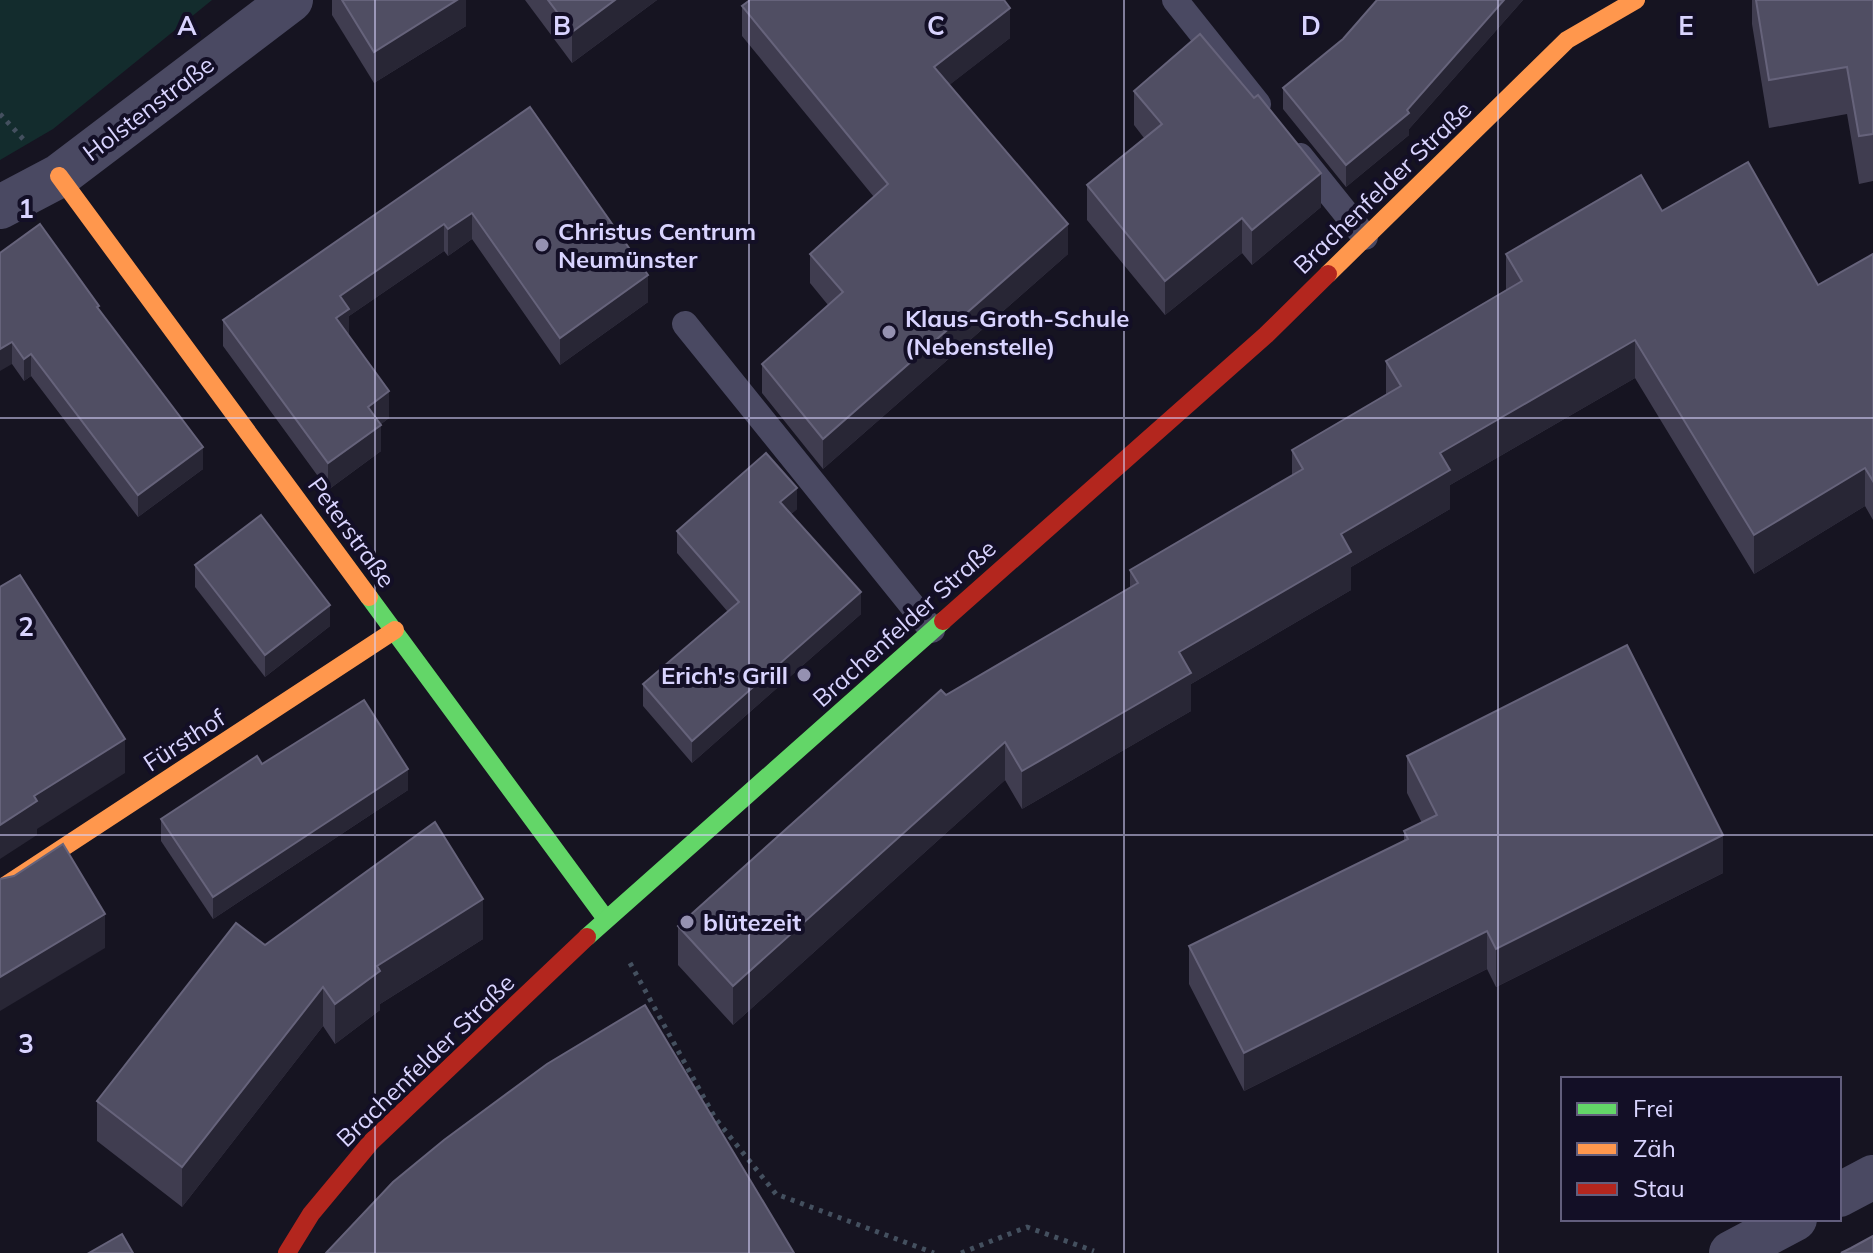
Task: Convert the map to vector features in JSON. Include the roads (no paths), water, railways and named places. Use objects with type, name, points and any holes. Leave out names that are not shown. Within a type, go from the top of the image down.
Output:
[{"type":"street","name":"Holstenstraße","points":[[0,207],[59,176],[291,0]]},
{"type":"street","name":"Brachenfelder Straße","points":[[1567,40],[1636,0]]},
{"type":"street","name":"Brachenfelder Straße","points":[[287,1253],[311,1214],[371,1142],[606,919],[1266,335],[1567,40],[1584,13]]},
{"type":"street","name":"Peterstraße","points":[[59,176],[606,919]]},
{"type":"street","name":"Fürsthof","points":[[0,889],[395,630]]},
{"type":"street","points":[[1841,1194],[1873,1177]]},
{"type":"street","points":[[1731,1253],[1791,1221]]},
{"type":"lane","points":[[1175,0],[1365,237]]},
{"type":"lane","points":[[685,324],[932,630]]},
{"type":"place","name":"Christus Centrum Neumünster","points":[[542,245]]},
{"type":"place","name":"Klaus-Groth-Schule (Nebenstelle)","points":[[889,332]]},
{"type":"place","name":"Erich's Grill","points":[[804,675]]},
{"type":"place","name":"blütezeit","points":[[687,922]]}]
